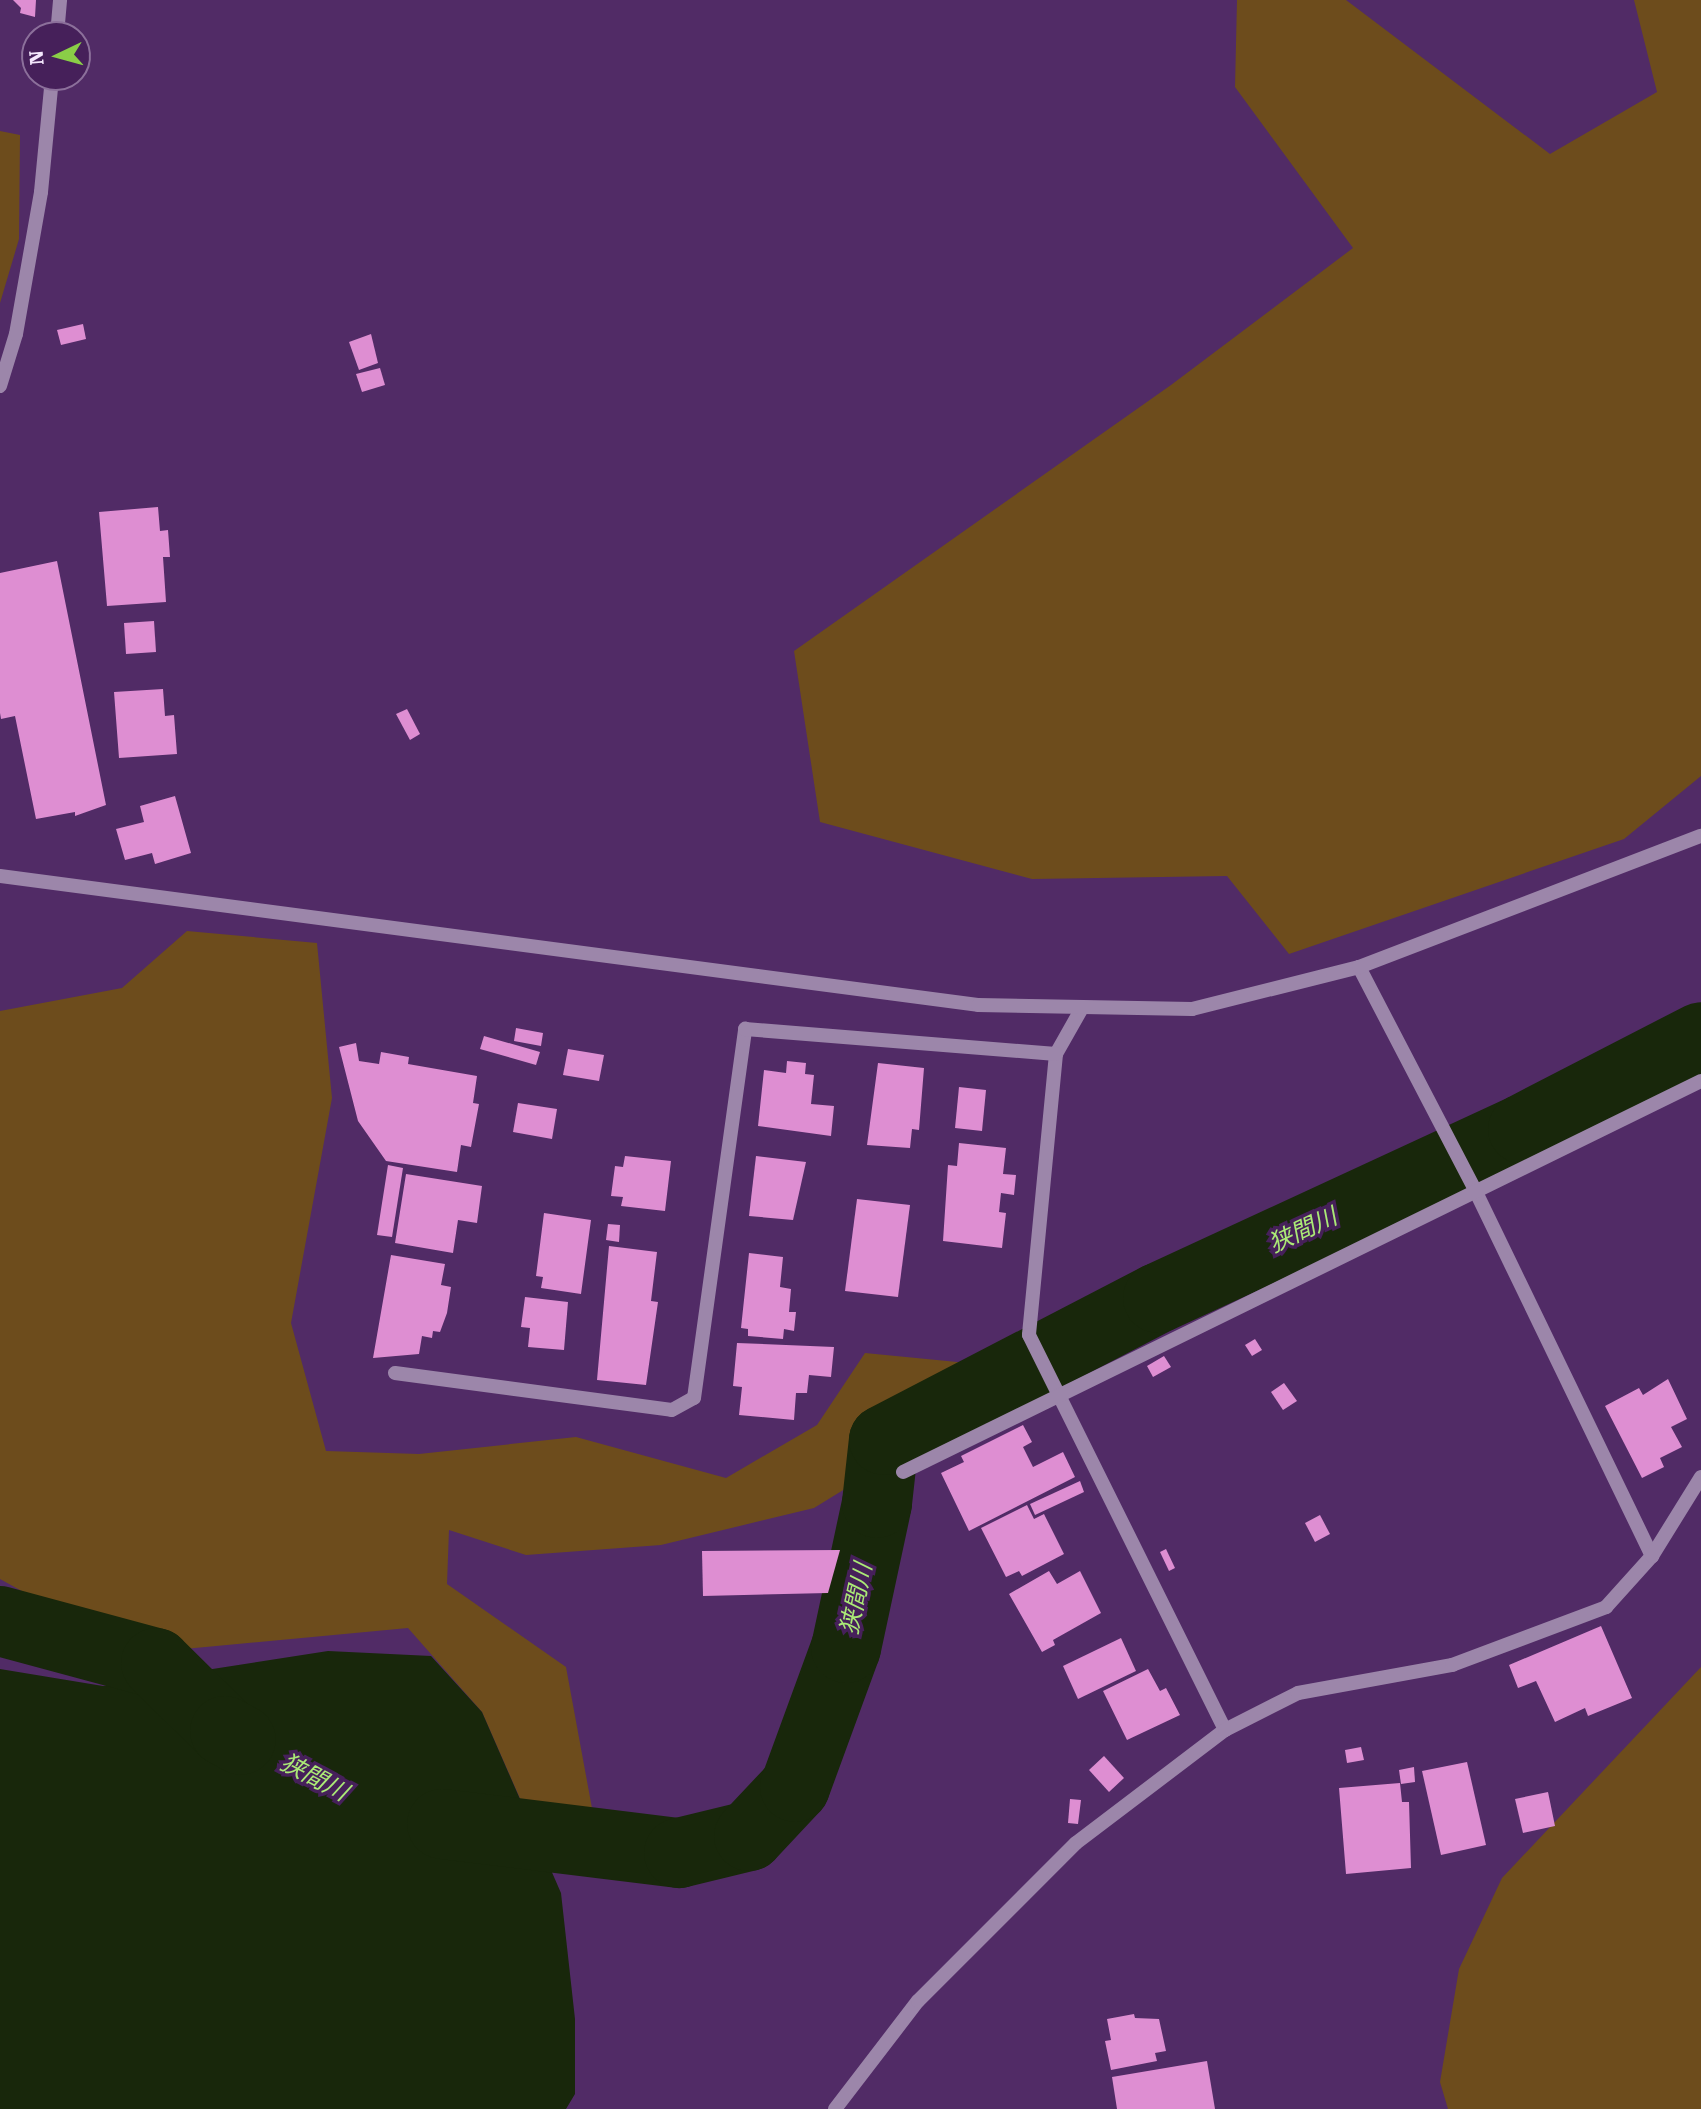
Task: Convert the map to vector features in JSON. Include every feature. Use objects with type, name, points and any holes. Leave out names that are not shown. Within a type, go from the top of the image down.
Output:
[{"type":"street","points":[[58,21],[60,0]]},
{"type":"street","points":[[0,386],[16,334],[38,205],[50,91]]},
{"type":"street","points":[[0,876],[978,1005],[1192,1009],[1359,967],[1701,836]]},
{"type":"street","points":[[1359,967],[1475,1190],[1652,1556]]},
{"type":"street","points":[[1082,1008],[1056,1054],[1029,1335],[1225,1730]]},
{"type":"street","points":[[395,1373],[672,1410],[694,1398],[745,1029],[1056,1054]]},
{"type":"street","points":[[902,1472],[1701,1081]]},
{"type":"street","points":[[835,2109],[918,2001],[1076,1843],[1225,1730],[1298,1693],[1452,1665],[1605,1608],[1652,1556],[1701,1477]]},
{"type":"shaded area","points":[[1237,0],[1346,0],[1550,154],[1657,92],[1634,0],[1701,0],[1701,776],[1624,839],[1289,954],[1227,876],[1032,879],[820,822],[794,651],[1171,385],[1353,248],[1235,87]]},
{"type":"shaded area","points":[[0,131],[20,135],[19,239],[0,303]]},
{"type":"shaded area","points":[[187,931],[317,943],[332,1098],[291,1323],[326,1451],[419,1454],[576,1437],[726,1478],[817,1425],[865,1353],[988,1365],[1001,1393],[814,1508],[661,1545],[526,1555],[449,1530],[447,1584],[566,1667],[594,1819],[529,1819],[482,1712],[408,1628],[163,1651],[38,1600],[0,1579],[0,1011],[122,988]]},
{"type":"shaded area","points":[[1701,1667],[1701,2109],[1448,2109],[1440,2082],[1459,1969],[1502,1878]]},
{"type":"water","points":[[328,1651],[431,1656],[482,1712],[561,1893],[575,2019],[575,2094],[566,2109],[0,2109],[0,1669],[103,1686]]},
{"type":"building","points":[[13,0],[36,0],[35,17],[20,13],[21,8]]},
{"type":"building","points":[[83,324],[86,339],[61,345],[57,330]]},
{"type":"building","points":[[371,334],[378,363],[359,370],[349,342]]},
{"type":"building","points":[[380,368],[385,385],[362,392],[356,374]]},
{"type":"building","points":[[158,507],[160,531],[168,530],[170,557],[163,557],[166,602],[107,606],[99,512]]},
{"type":"building","points":[[57,561],[106,805],[75,816],[75,812],[36,819],[15,716],[1,719],[0,713],[0,573]]},
{"type":"building","points":[[154,621],[156,652],[126,654],[124,623]]},
{"type":"building","points":[[163,689],[165,716],[174,715],[177,754],[119,758],[114,692]]},
{"type":"building","points":[[407,709],[420,734],[410,740],[396,714]]},
{"type":"building","points":[[175,796],[191,853],[155,864],[152,853],[125,860],[116,829],[144,822],[140,806]]},
{"type":"building","points":[[516,1028],[543,1033],[541,1046],[514,1041]]},
{"type":"building","points":[[484,1036],[540,1052],[536,1065],[480,1049]]},
{"type":"building","points":[[356,1043],[359,1061],[379,1064],[381,1052],[409,1057],[408,1064],[477,1076],[473,1103],[479,1104],[471,1147],[461,1145],[457,1172],[386,1161],[358,1121],[339,1047]]},
{"type":"building","points":[[568,1049],[604,1055],[599,1081],[563,1075]]},
{"type":"building","points":[[787,1061],[806,1063],[805,1074],[814,1075],[811,1104],[834,1106],[831,1136],[758,1126],[764,1070],[786,1073]]},
{"type":"building","points":[[878,1063],[924,1068],[919,1130],[912,1129],[910,1148],[867,1145]]},
{"type":"building","points":[[959,1087],[986,1090],[982,1131],[955,1128]]},
{"type":"building","points":[[518,1103],[557,1109],[552,1139],[513,1132]]},
{"type":"building","points":[[959,1143],[1006,1148],[1003,1174],[1016,1175],[1014,1195],[1001,1193],[999,1212],[1006,1213],[1002,1248],[943,1241],[948,1165],[957,1166]]},
{"type":"building","points":[[625,1156],[671,1161],[665,1211],[621,1206],[623,1197],[611,1196],[615,1166],[623,1167]]},
{"type":"building","points":[[756,1156],[806,1162],[793,1220],[749,1216]]},
{"type":"building","points":[[388,1165],[403,1168],[392,1237],[377,1235]]},
{"type":"building","points":[[406,1174],[482,1186],[477,1223],[458,1220],[453,1253],[395,1243]]},
{"type":"building","points":[[857,1199],[910,1205],[898,1297],[845,1291]]},
{"type":"building","points":[[544,1213],[591,1220],[581,1294],[541,1288],[543,1277],[536,1276]]},
{"type":"building","points":[[608,1224],[620,1225],[619,1242],[606,1240]]},
{"type":"building","points":[[609,1246],[657,1252],[651,1301],[658,1302],[646,1385],[597,1380]]},
{"type":"building","points":[[749,1253],[783,1257],[780,1287],[791,1289],[789,1312],[796,1312],[794,1331],[784,1329],[783,1339],[748,1336],[748,1329],[741,1328]]},
{"type":"building","points":[[391,1255],[445,1264],[441,1285],[451,1287],[447,1313],[440,1332],[433,1331],[432,1338],[422,1336],[419,1354],[373,1358]]},
{"type":"building","points":[[525,1297],[568,1302],[564,1350],[528,1347],[530,1328],[521,1327]]},
{"type":"building","points":[[1255,1339],[1262,1350],[1252,1356],[1245,1345]]},
{"type":"building","points":[[737,1343],[834,1347],[831,1377],[809,1375],[807,1393],[796,1393],[794,1420],[739,1415],[742,1387],[733,1386]]},
{"type":"building","points":[[1164,1356],[1171,1367],[1153,1377],[1147,1366]]},
{"type":"building","points":[[1668,1379],[1687,1419],[1671,1427],[1682,1447],[1660,1458],[1664,1467],[1642,1478],[1605,1406],[1639,1388],[1643,1395]]},
{"type":"building","points":[[1284,1383],[1297,1401],[1283,1410],[1271,1392]]},
{"type":"building","points":[[1023,1425],[1032,1442],[1023,1447],[1033,1467],[1063,1452],[1075,1477],[969,1531],[941,1473],[964,1462],[961,1456]]},
{"type":"building","points":[[1080,1481],[1084,1492],[1035,1515],[1030,1504]]},
{"type":"building","points":[[1027,1505],[1034,1519],[1044,1514],[1064,1554],[1022,1576],[1019,1571],[1006,1577],[981,1528]]},
{"type":"building","points":[[1320,1515],[1330,1534],[1315,1542],[1305,1523]]},
{"type":"building","points":[[1166,1549],[1175,1568],[1169,1571],[1160,1552]]},
{"type":"building","points":[[840,1550],[828,1593],[703,1596],[702,1551]]},
{"type":"building","points":[[1049,1571],[1057,1584],[1080,1571],[1101,1613],[1053,1640],[1055,1645],[1042,1652],[1009,1594]]},
{"type":"building","points":[[1601,1626],[1632,1698],[1588,1716],[1585,1708],[1555,1722],[1536,1681],[1518,1688],[1509,1665]]},
{"type":"building","points":[[1121,1638],[1136,1671],[1078,1699],[1063,1666]]},
{"type":"building","points":[[1148,1669],[1160,1691],[1166,1688],[1180,1715],[1127,1740],[1103,1691]]},
{"type":"building","points":[[1361,1747],[1364,1760],[1347,1763],[1345,1750]]},
{"type":"building","points":[[1104,1756],[1124,1778],[1109,1792],[1089,1770]]},
{"type":"building","points":[[1467,1762],[1486,1845],[1441,1855],[1422,1771]]},
{"type":"building","points":[[1414,1767],[1415,1782],[1401,1784],[1399,1770]]},
{"type":"building","points":[[1400,1783],[1402,1802],[1409,1802],[1411,1868],[1346,1874],[1339,1788]]},
{"type":"building","points":[[1548,1792],[1555,1826],[1523,1833],[1515,1799]]},
{"type":"building","points":[[1070,1799],[1081,1800],[1078,1824],[1068,1823]]},
{"type":"building","points":[[1134,2014],[1135,2018],[1159,2019],[1166,2051],[1155,2053],[1157,2061],[1111,2070],[1105,2041],[1111,2040],[1107,2019]]},
{"type":"building","points":[[1207,2061],[1215,2109],[1117,2109],[1112,2077]]},
{"type":"waterway","name":"狭間川","points":[[442,1824],[679,1853],[749,1836],[795,1787],[846,1648],[877,1503],[884,1440],[1158,1298],[1523,1129],[1701,1037]]},
{"type":"waterway","name":"狭間川","points":[[0,1621],[156,1663],[225,1731],[241,1740]]}]
